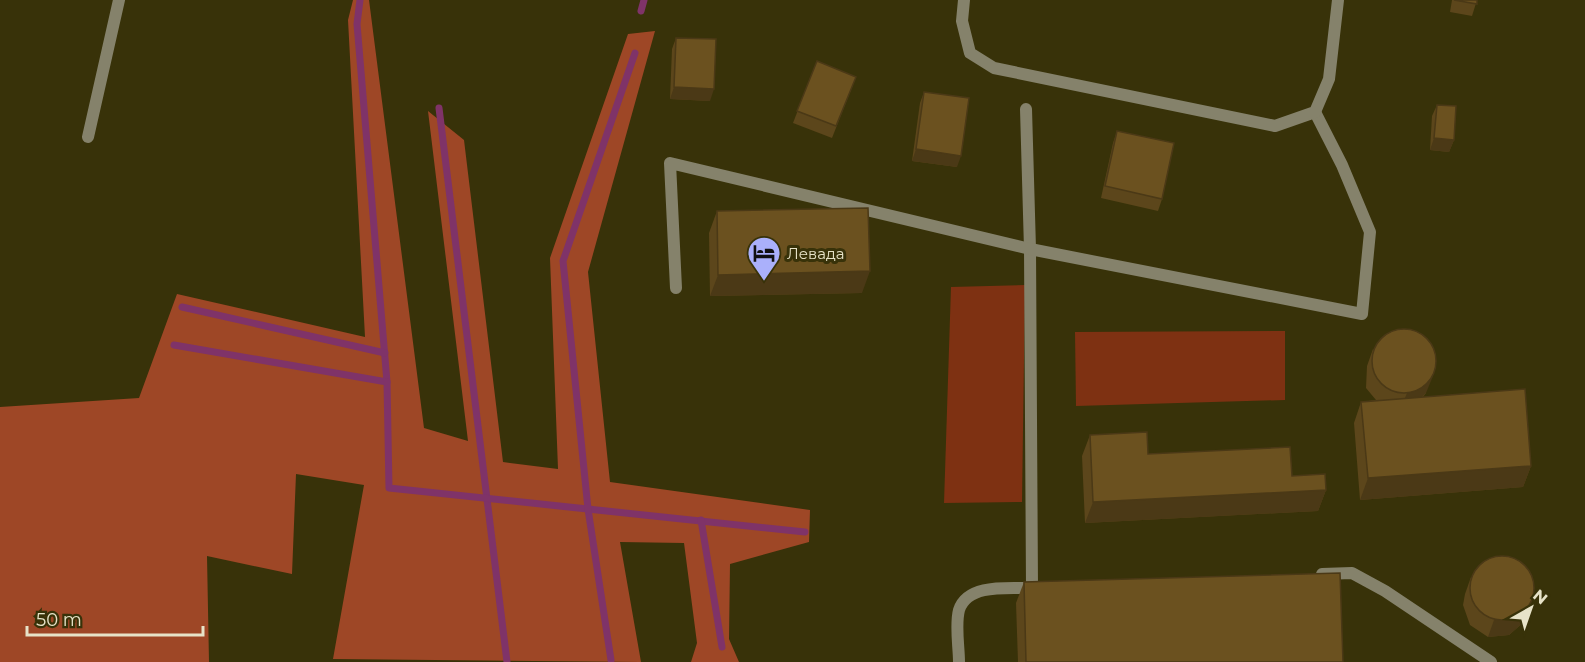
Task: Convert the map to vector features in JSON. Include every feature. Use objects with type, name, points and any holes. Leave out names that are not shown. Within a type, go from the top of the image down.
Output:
[{"type":"street","points":[[88,137],[119,0]]},
{"type":"street","points":[[964,0],[962,21],[970,53],[994,68],[1275,126],[1315,112],[1329,79],[1338,0]]},
{"type":"street","points":[[959,662],[959,611],[964,600],[979,591],[1038,588],[1026,109]]},
{"type":"street","points":[[676,288],[670,163],[1030,249],[1362,314],[1370,232],[1342,165],[1315,112]]},
{"type":"street","points":[[1305,575],[1352,573],[1385,591],[1491,662]]},
{"type":"shaded area","points":[[353,0],[369,0],[424,428],[468,441],[428,111],[464,140],[503,462],[558,469],[550,258],[628,34],[655,31],[588,272],[610,482],[810,510],[809,542],[730,564],[729,639],[739,662],[691,662],[697,643],[684,543],[620,542],[641,662],[333,659],[364,485],[296,474],[292,574],[207,556],[209,662],[0,662],[0,407],[139,398],[177,294],[365,337],[348,20]]},
{"type":"shaded area","points":[[1025,285],[1022,502],[944,503],[951,287]]},
{"type":"shaded area","points":[[1285,331],[1285,400],[1076,406],[1075,332]]},
{"type":"building","points":[[1454,0],[1477,0],[1477,4]]},
{"type":"building","points":[[676,38],[716,39],[714,89],[674,87]]},
{"type":"building","points":[[817,61],[856,77],[836,126],[797,111]]},
{"type":"building","points":[[924,92],[969,98],[961,156],[916,149]]},
{"type":"building","points":[[1437,105],[1456,106],[1454,140],[1434,138]]},
{"type":"building","points":[[1117,131],[1174,143],[1162,199],[1105,186]]},
{"type":"building","points":[[868,208],[870,271],[718,275],[717,211]]},
{"type":"building","points":[[1404,329],[1422,335],[1430,343],[1436,361],[1430,379],[1422,387],[1404,393],[1386,387],[1378,379],[1372,361],[1378,343],[1386,335]]},
{"type":"building","points":[[1525,389],[1531,466],[1368,478],[1361,402]]},
{"type":"building","points":[[1147,432],[1148,454],[1290,447],[1292,476],[1325,474],[1326,490],[1093,502],[1090,435]]},
{"type":"building","points":[[1502,556],[1520,562],[1528,570],[1534,588],[1528,606],[1520,614],[1502,620],[1484,614],[1476,606],[1470,588],[1476,570],[1484,562]]},
{"type":"building","points":[[1340,573],[1343,662],[1026,662],[1024,582]]},
{"type":"waterway","points":[[360,0],[357,24],[387,382]]},
{"type":"waterway","points":[[641,11],[644,0]]},
{"type":"waterway","points":[[611,660],[588,509],[563,261],[635,53]]},
{"type":"waterway","points":[[439,108],[507,662]]},
{"type":"waterway","points":[[182,307],[385,353]]},
{"type":"waterway","points":[[174,345],[387,382],[389,488],[805,532]]},
{"type":"waterway","points":[[701,520],[722,647]]},
{"type":"place","name":"Левада","points":[[764,282]]}]
